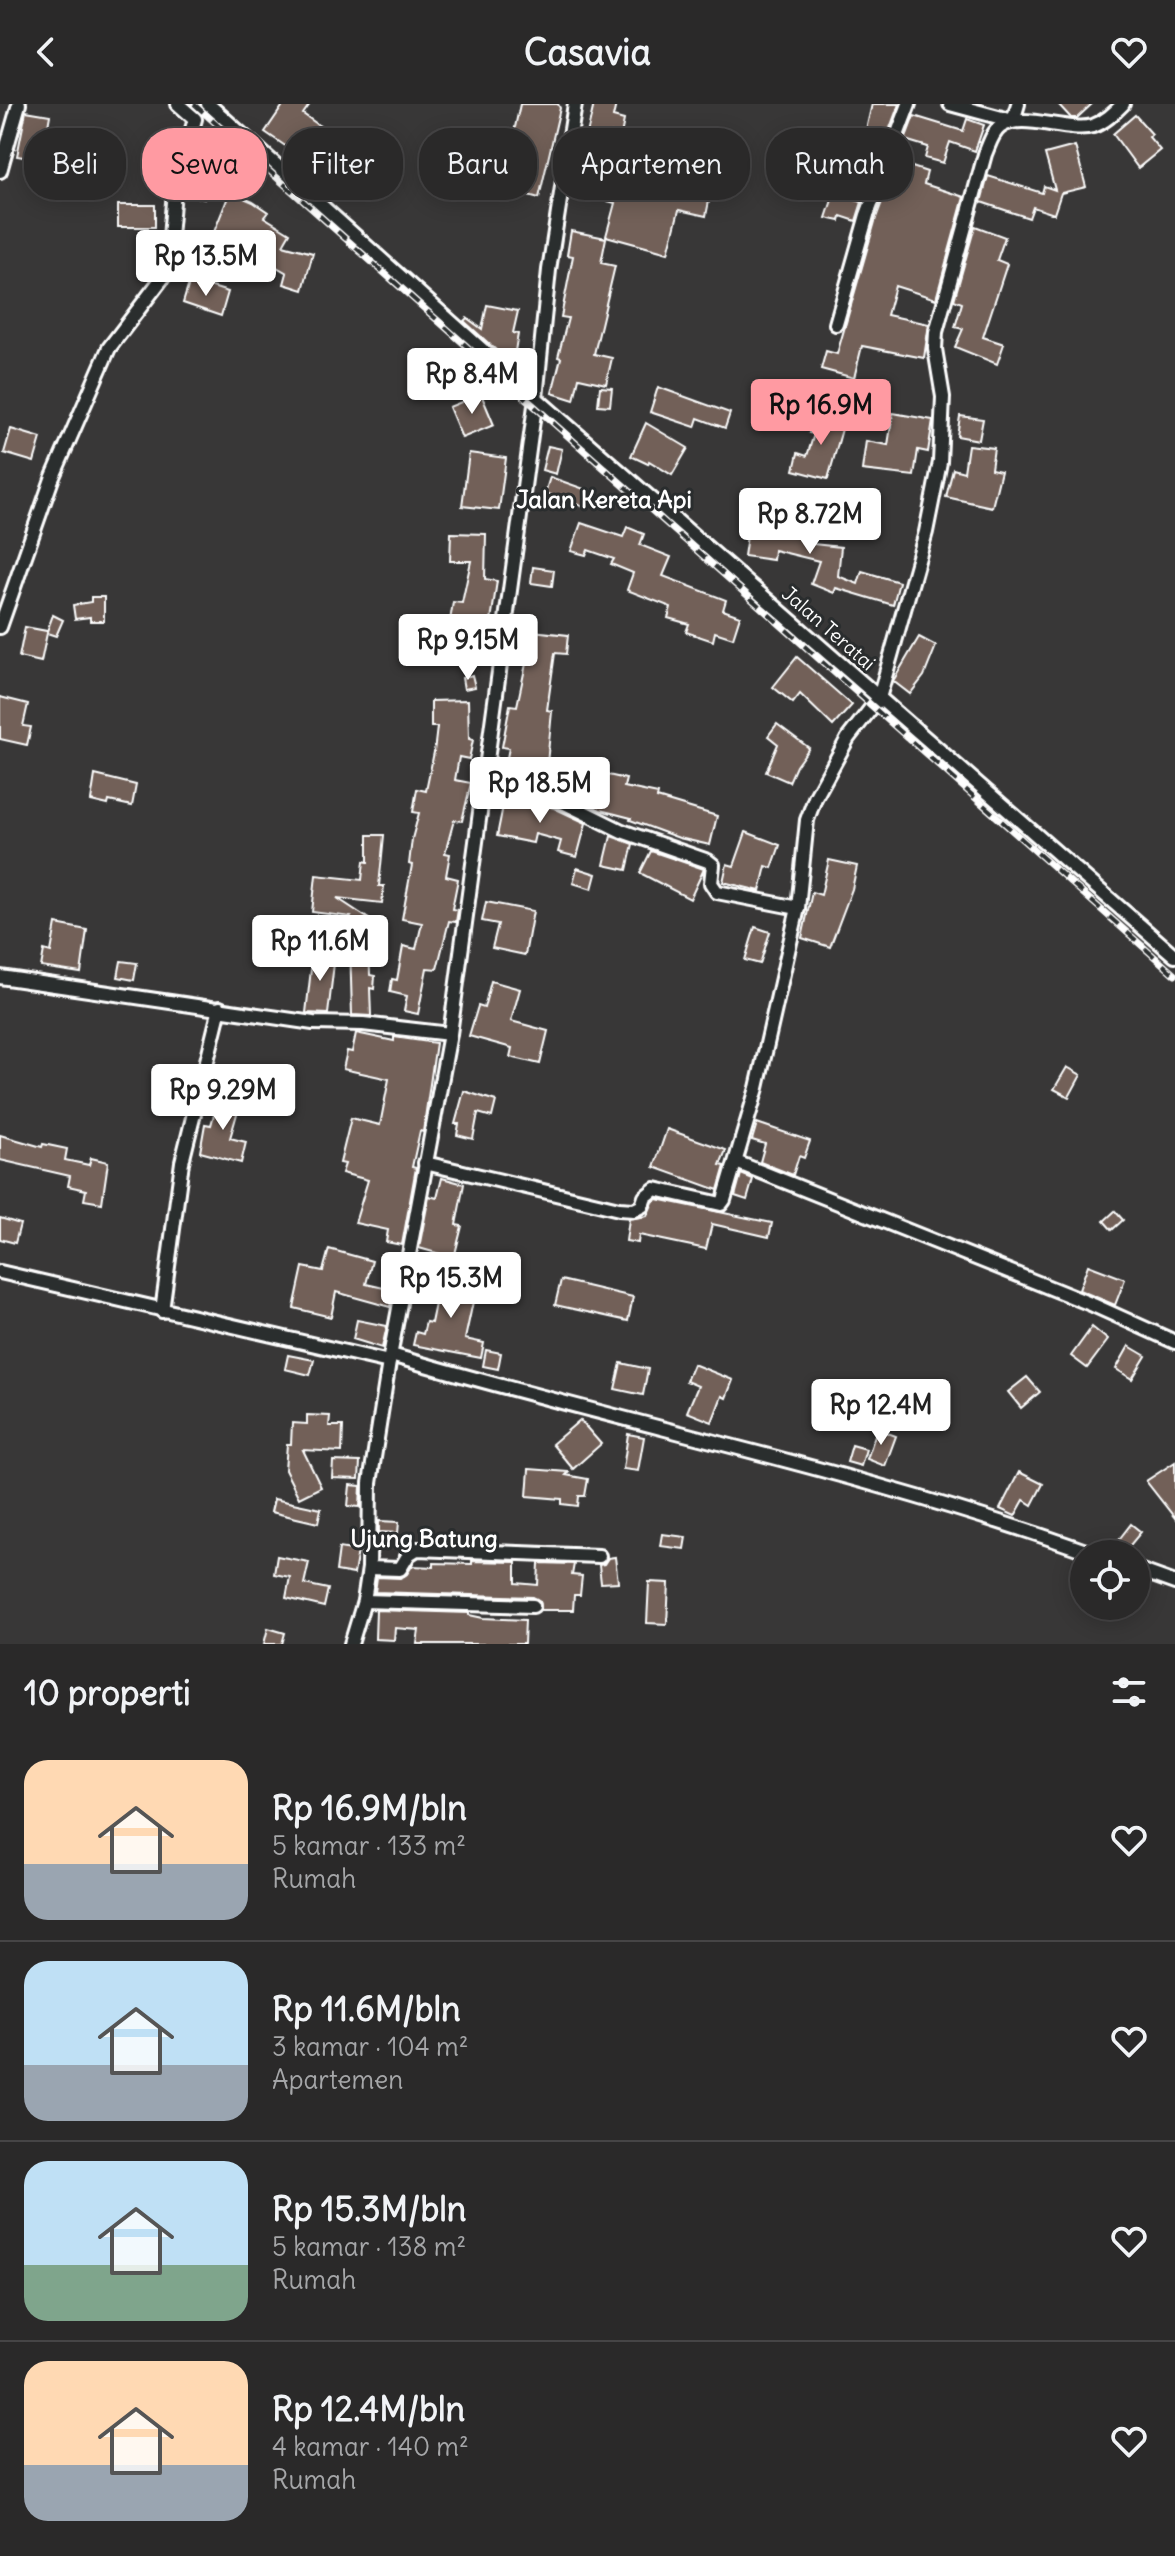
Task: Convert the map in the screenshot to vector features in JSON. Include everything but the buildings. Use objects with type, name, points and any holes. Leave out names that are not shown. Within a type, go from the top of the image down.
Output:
[{"type":"street","points":[[0,171],[5,126],[19,104]]},
{"type":"street","points":[[0,627],[52,479],[109,348],[167,272],[174,191],[195,119],[178,104]]},
{"type":"street","name":"Jalan Teratai","points":[[208,104],[536,398],[1175,956]]},
{"type":"street","points":[[351,1644],[364,1601],[369,1568],[370,1483],[390,1358],[450,1034],[536,398],[549,270],[575,104]]},
{"type":"street","points":[[836,324],[867,215],[909,104]]},
{"type":"street","points":[[950,104],[1013,121],[1077,128],[1095,125],[1123,104]]},
{"type":"street","points":[[1013,121],[1018,104]]},
{"type":"street","points":[[425,1163],[589,1203],[634,1210],[642,1206],[645,1197],[655,1189],[721,1204],[757,1088],[798,908],[805,830],[815,798],[848,738],[879,698],[926,532],[940,462],[943,397],[935,349],[936,332],[985,154],[999,127],[1013,121]]},
{"type":"street","points":[[483,782],[557,799],[622,831],[708,861],[713,865],[711,883],[717,892],[798,908]]},
{"type":"street","points":[[0,977],[313,1023],[363,1024],[450,1034]]},
{"type":"street","points":[[162,1311],[182,1162],[220,1008]]},
{"type":"street","points":[[736,1162],[1093,1305],[1175,1342]]},
{"type":"street","points":[[0,1272],[162,1311],[390,1358],[817,1468],[1003,1521],[1070,1545]]},
{"type":"street","points":[[369,1568],[400,1569],[405,1558],[417,1549],[599,1556]]},
{"type":"street","points":[[1150,1574],[1175,1583]]},
{"type":"street","points":[[364,1601],[533,1606]]},
{"type":"railway","points":[[194,104],[1175,975]]},
{"type":"district","name":"Jalan Kereta Api","points":[[604,499]]},
{"type":"district","name":"Ujung Batung","points":[[424,1538]]}]
